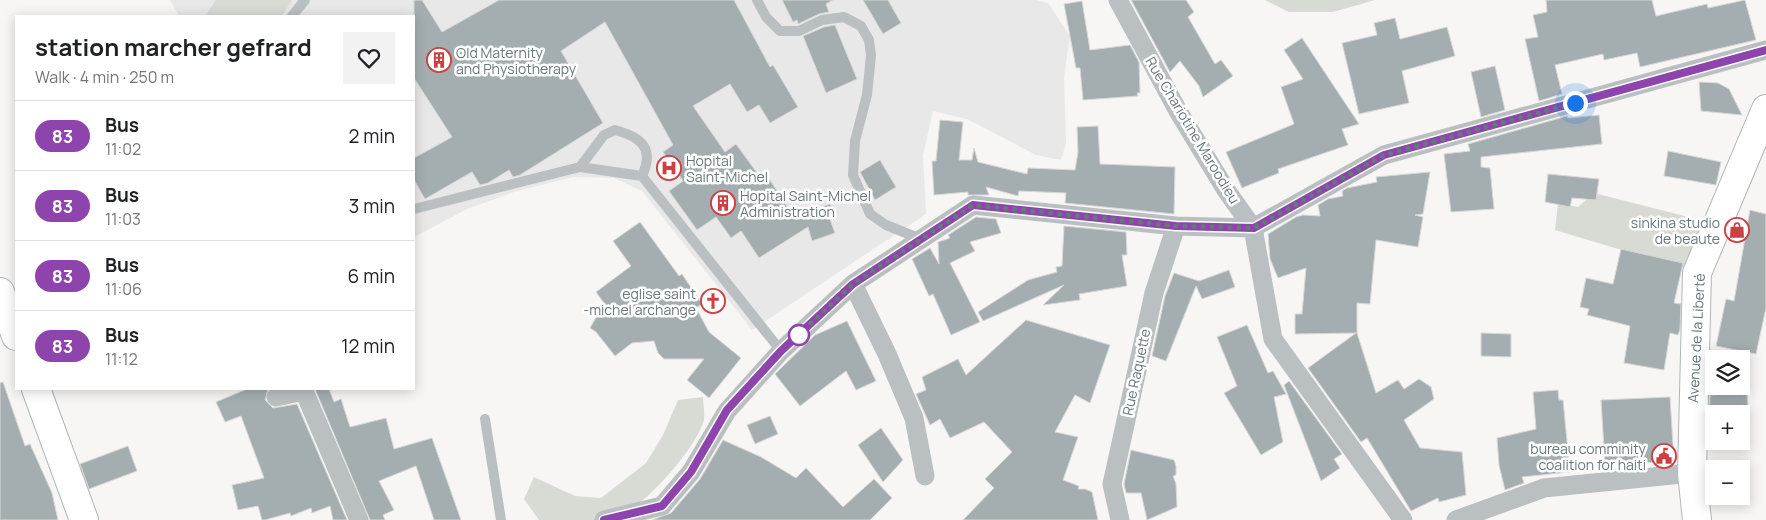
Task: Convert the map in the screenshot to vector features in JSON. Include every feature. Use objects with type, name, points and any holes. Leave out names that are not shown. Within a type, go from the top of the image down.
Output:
[{"type":"main road","name":"Avenue de la Liberté","points":[[1697,520],[1692,473],[1697,273],[1766,109]]},
{"type":"main road","points":[[0,292],[15,333]]},
{"type":"main road","points":[[36,390],[84,520]]},
{"type":"street","name":"Rue Chariotine Maroodieu","points":[[1118,0],[1178,111],[1226,190],[1254,228],[1273,339],[1403,520]]},
{"type":"street","points":[[604,520],[662,506],[691,472],[727,410],[781,351],[853,284],[973,205],[1176,226],[1254,228],[1384,155],[1766,50]]},
{"type":"street","name":"Rue Raquette","points":[[1120,520],[1112,484],[1154,293],[1176,226]]},
{"type":"street","points":[[853,284],[887,354],[914,418],[925,476]]},
{"type":"street","points":[[276,397],[304,391],[359,520]]},
{"type":"street","points":[[1456,520],[1544,488],[1692,473]]},
{"type":"lane","points":[[293,15],[305,0]]},
{"type":"lane","points":[[757,0],[766,17],[780,31],[799,31],[822,20],[844,17],[861,26],[869,40],[871,55],[867,95],[854,141],[853,175],[870,214],[886,225],[921,239]]},
{"type":"lane","points":[[580,167],[604,135],[615,130],[632,134],[643,145],[648,154],[648,164],[642,176]]},
{"type":"lane","points":[[415,209],[580,167],[642,176],[781,351]]},
{"type":"lane","points":[[485,419],[501,520]]},
{"type":"shaded area","name":"Hopital Saint-Michel","points":[[170,0],[1036,0],[1048,3],[1070,36],[1064,77],[1066,143],[1061,160],[1036,155],[967,119],[933,111],[923,155],[926,214],[752,330],[642,191],[614,178],[573,177],[514,192],[467,209],[416,236],[415,240],[415,15],[178,15]]},
{"type":"shaded area","points":[[216,0],[292,0],[283,15],[206,15]]},
{"type":"shaded area","points":[[1265,0],[1375,0],[1333,12],[1289,12]]},
{"type":"shaded area","points":[[1594,193],[1712,223],[1691,271],[1555,230],[1558,203],[1578,207]]},
{"type":"shaded area","points":[[703,397],[704,420],[690,447],[665,479],[650,494],[635,507],[620,516],[608,520],[539,520],[524,499],[534,477],[575,496],[601,498],[646,463],[663,435],[678,400]]},
{"type":"building","points":[[414,0],[422,0],[442,32],[499,0],[734,0],[770,67],[773,65],[798,107],[770,123],[759,105],[747,112],[730,84],[693,106],[725,152],[736,144],[763,181],[768,177],[794,217],[830,204],[833,210],[828,214],[835,233],[812,241],[808,227],[759,258],[741,231],[731,238],[716,217],[697,230],[669,191],[683,181],[663,152],[673,145],[605,22],[561,51],[603,123],[520,175],[513,177],[509,170],[488,183],[480,185],[472,172],[425,199],[415,182],[415,157],[452,137],[415,80]]},
{"type":"building","points":[[782,0],[833,0],[826,4],[829,12],[819,14],[798,24],[797,20],[793,22]]},
{"type":"building","points":[[863,0],[888,0],[901,23],[883,34]]},
{"type":"building","points":[[1131,0],[1186,0],[1194,12],[1188,17],[1215,64],[1221,60],[1233,76],[1203,97],[1199,86],[1180,61],[1170,72]]},
{"type":"building","points":[[1546,0],[1652,0],[1656,16],[1707,4],[1708,8],[1745,0],[1756,40],[1640,67],[1637,53],[1604,60],[1603,54],[1555,65],[1562,94],[1539,101],[1525,39],[1538,37],[1533,15],[1547,12]]},
{"type":"building","points":[[1082,1],[1090,50],[1130,45],[1139,62],[1140,93],[1137,93],[1138,96],[1083,100],[1080,68],[1076,68],[1064,4]]},
{"type":"building","points":[[1395,18],[1400,39],[1447,27],[1455,56],[1402,71],[1409,103],[1359,114],[1342,43],[1377,35],[1374,23]]},
{"type":"building","points":[[835,25],[857,79],[826,93],[803,36],[824,27]]},
{"type":"building","points":[[1302,38],[1359,124],[1342,129],[1348,145],[1278,169],[1279,173],[1242,188],[1226,152],[1294,124],[1281,87],[1303,79],[1284,50]]},
{"type":"building","points":[[1495,66],[1505,110],[1481,117],[1471,72]]},
{"type":"building","points":[[1699,82],[1718,83],[1729,89],[1742,115],[1701,111]]},
{"type":"building","points":[[1599,115],[1602,144],[1481,157],[1481,167],[1490,168],[1494,209],[1451,212],[1444,154],[1470,151],[1468,144],[1567,116],[1568,118]]},
{"type":"building","points":[[940,120],[963,122],[959,160],[972,160],[974,148],[978,162],[1027,174],[1028,168],[1075,170],[1078,152],[1077,127],[1098,126],[1100,164],[1175,167],[1174,214],[1065,203],[1066,193],[1019,191],[1018,196],[986,187],[989,195],[968,195],[968,192],[934,195],[932,161],[936,161]]},
{"type":"building","points":[[1668,151],[1721,162],[1716,185],[1664,176]]},
{"type":"building","points":[[880,160],[896,187],[875,200],[860,172]]},
{"type":"building","points":[[1430,172],[1423,214],[1415,215],[1423,217],[1418,247],[1376,240],[1370,304],[1357,303],[1357,333],[1376,393],[1398,380],[1404,389],[1419,379],[1431,387],[1434,399],[1404,420],[1420,448],[1462,452],[1466,495],[1439,502],[1438,498],[1411,511],[1367,438],[1361,442],[1308,368],[1356,333],[1295,334],[1295,314],[1302,314],[1306,268],[1278,278],[1270,259],[1268,234],[1296,217],[1303,215],[1320,216],[1318,205],[1328,199],[1343,196],[1342,191],[1347,188],[1377,182],[1376,177]]},
{"type":"building","points":[[1548,174],[1599,179],[1596,200],[1572,198],[1570,207],[1545,202]]},
{"type":"building","points":[[1750,210],[1766,214],[1766,308],[1756,354],[1750,353],[1750,350],[1736,350],[1716,346],[1726,299],[1734,301]]},
{"type":"building","points":[[976,217],[996,219],[1001,233],[970,242],[975,251],[950,263],[980,322],[951,335],[933,294],[929,296],[912,259],[930,248],[939,264],[938,242],[950,238],[948,235]]},
{"type":"building","points":[[640,222],[679,276],[682,274],[702,304],[696,308],[709,332],[741,358],[709,398],[687,380],[704,359],[664,359],[658,353],[654,341],[632,343],[615,356],[596,332],[590,328],[604,303],[596,292],[631,266],[613,241]]},
{"type":"building","points":[[1064,226],[1126,232],[1127,255],[1122,255],[1127,286],[1079,294],[1080,300],[1043,305],[1064,285],[983,321],[978,312],[1028,280],[1057,272],[1056,267],[1062,266]]},
{"type":"building","points":[[1621,249],[1683,263],[1674,303],[1681,304],[1680,329],[1678,335],[1670,333],[1664,370],[1624,363],[1630,326],[1587,315],[1589,309],[1580,307],[1586,278],[1613,284]]},
{"type":"building","points":[[1229,270],[1235,287],[1202,299],[1196,286],[1166,361],[1152,356],[1165,296],[1174,273],[1199,281]]},
{"type":"building","points":[[1026,320],[1110,345],[1090,403],[1075,395],[1055,432],[1078,437],[1063,480],[1079,486],[1078,489],[1092,492],[1098,520],[963,520],[994,488],[985,479],[1012,452],[984,422],[950,438],[940,419],[930,425],[916,394],[926,390],[922,377],[958,359],[966,375]]},
{"type":"building","points":[[847,321],[876,381],[856,390],[846,371],[800,406],[775,374],[815,335]]},
{"type":"building","points":[[1247,325],[1268,373],[1273,371],[1286,394],[1274,397],[1283,442],[1261,455],[1224,393],[1237,386],[1217,337]]},
{"type":"building","points":[[1481,333],[1511,334],[1511,357],[1481,356]]},
{"type":"building","points":[[1289,381],[1342,454],[1334,459],[1340,468],[1321,481],[1284,385]]},
{"type":"building","points":[[3,382],[25,446],[30,444],[52,493],[58,520],[0,520],[0,383]]},
{"type":"building","points":[[245,390],[268,390],[265,400],[273,408],[297,404],[347,520],[333,520],[330,506],[312,513],[311,508],[291,516],[290,513],[265,520],[262,520],[258,506],[238,510],[232,485],[264,478],[241,416],[225,422],[216,402]]},
{"type":"building","points":[[315,390],[329,390],[334,402],[341,399],[350,427],[386,418],[394,449],[432,438],[461,520],[434,520],[416,466],[379,481],[394,510],[383,515],[385,520],[370,520]]},
{"type":"building","points":[[1558,390],[1559,400],[1563,400],[1570,472],[1522,477],[1524,483],[1505,490],[1499,465],[1497,438],[1536,429],[1533,392]]},
{"type":"building","points":[[1710,395],[1747,395],[1748,405],[1710,405]]},
{"type":"building","points":[[1670,397],[1674,461],[1605,465],[1601,400]]},
{"type":"building","points":[[770,416],[778,434],[755,444],[747,425]]},
{"type":"building","points":[[881,428],[903,460],[883,482],[858,445]]},
{"type":"building","points":[[723,440],[761,457],[796,478],[806,468],[843,507],[874,479],[892,498],[870,520],[652,520],[671,513],[700,479]]},
{"type":"building","points":[[128,446],[137,471],[89,489],[80,464]]},
{"type":"building","points":[[1131,450],[1174,460],[1176,475],[1173,476],[1176,484],[1177,507],[1147,520],[1141,493],[1126,493],[1124,484]]},
{"type":"bus line","name":"83","points":[[604,520],[662,506],[691,472],[727,410],[781,351],[853,284],[973,205],[1176,226],[1254,228],[1384,155],[1766,50]]},
{"type":"place","name":"Old Maternity and Physiotherapy","points":[[439,60]]},
{"type":"place","name":"Hopital Saint-Michel","points":[[669,168]]},
{"type":"place","name":"Hopital Saint-Michel Administration","points":[[723,203]]},
{"type":"place","name":"sinkina studio de beaute","points":[[1737,230]]},
{"type":"place","name":"eglise saint -michel archange","points":[[713,301]]},
{"type":"place","name":"bureau comminity coalition for haiti","points":[[1664,456]]},
{"type":"route","points":[[799,335],[795,338],[853,284],[973,205],[1176,226],[1254,228],[1384,155],[1575,103]]}]
